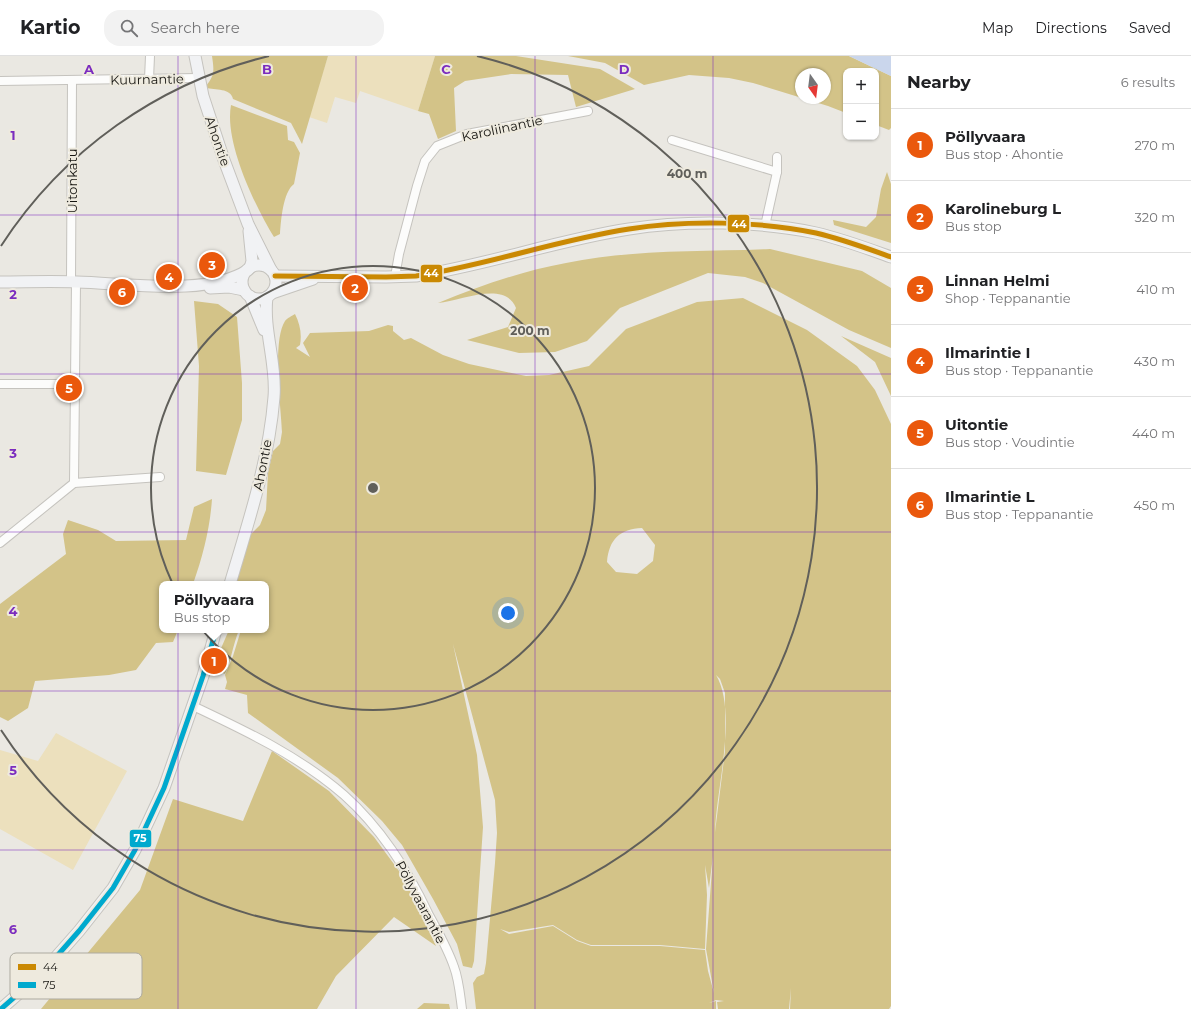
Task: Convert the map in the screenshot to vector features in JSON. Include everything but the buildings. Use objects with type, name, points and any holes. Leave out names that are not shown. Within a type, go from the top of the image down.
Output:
[{"type":"street","points":[[149,79],[150,56]]},
{"type":"street","name":"Ahontie","points":[[194,56],[198,78],[224,160],[248,224],[273,273]]},
{"type":"street","name":"Kuurnantie","points":[[0,81],[198,78]]},
{"type":"street","name":"Uitonkatu","points":[[72,80],[74,483]]},
{"type":"street","name":"Karoliinantie","points":[[395,277],[399,254],[417,186],[425,162],[437,146],[467,134],[588,111]]},
{"type":"street","points":[[672,140],[776,172]]},
{"type":"street","points":[[765,226],[776,172],[777,157]]},
{"type":"street","name":"Ahontie","points":[[248,224],[252,261],[249,269]]},
{"type":"street","points":[[0,282],[74,282],[200,286],[228,279],[249,269],[262,266],[273,273],[289,277],[306,275],[316,277],[395,277],[437,272],[588,236],[630,229],[695,224],[765,226],[815,233],[891,257]]},
{"type":"street","points":[[247,293],[243,278],[249,269]]},
{"type":"street","points":[[269,295],[276,285],[273,273]]},
{"type":"street","points":[[200,286],[208,289],[229,288],[247,293],[260,299],[316,277]]},
{"type":"street","name":"Ahontie","points":[[247,293],[270,344]]},
{"type":"street","name":"Ahontie","points":[[231,581],[261,477],[274,397],[266,312],[269,295]]},
{"type":"street","points":[[0,384],[74,384]]},
{"type":"street","points":[[0,543],[74,483],[160,477]]},
{"type":"street","points":[[60,953],[113,888],[135,850],[164,788],[193,706],[215,633]]},
{"type":"street","name":"Pöllyvaarantie","points":[[193,706],[259,738],[307,767],[344,796],[375,829],[402,863],[418,892],[454,967],[462,1009]]},
{"type":"street","points":[[2,1009],[13,999]]},
{"type":"shaded area","points":[[212,56],[328,56],[302,144],[291,123],[233,99],[232,95],[226,91],[206,88],[213,72]]},
{"type":"shaded area","points":[[328,56],[435,56],[418,111],[360,91],[356,103],[335,97],[327,123],[309,117]]},
{"type":"shaded area","points":[[435,56],[516,56],[600,69],[635,89],[576,107],[568,75],[511,74],[465,81],[454,88],[456,131],[438,139],[429,114],[418,111]]},
{"type":"shaded area","points":[[568,56],[849,56],[874,68],[843,68],[843,112],[822,104],[831,104],[831,68],[795,68],[795,96],[753,83],[729,78],[689,75],[644,85],[605,63]]},
{"type":"shaded area","points":[[879,70],[891,76],[891,128],[889,130],[879,126]]},
{"type":"shaded area","points":[[231,105],[287,126],[288,140],[294,142],[300,153],[294,184],[287,193],[285,200],[280,234],[274,237],[250,191],[237,155],[232,137],[230,120]]},
{"type":"shaded area","points":[[887,172],[891,184],[891,243],[834,225],[833,220],[866,227],[876,217],[881,189]]},
{"type":"shaded area","points":[[770,249],[862,271],[891,288],[891,348],[849,330],[763,283],[745,277],[708,273],[620,308],[587,341],[555,352],[519,353],[467,340],[508,327],[516,308],[510,300],[502,295],[482,294],[438,303],[485,285],[517,275],[550,266],[591,259],[642,253]]},
{"type":"shaded area","points":[[743,298],[807,330],[857,366],[875,390],[891,424],[891,1006],[889,1009],[790,1009],[791,988],[789,1009],[718,1009],[717,1002],[724,1001],[716,1000],[709,1003],[716,1001],[716,1009],[476,1009],[473,983],[477,977],[484,974],[486,963],[497,833],[495,800],[453,644],[477,755],[483,827],[474,961],[472,968],[463,966],[457,944],[433,899],[402,845],[382,821],[338,778],[248,713],[247,695],[225,689],[227,682],[225,675],[240,633],[269,633],[269,581],[237,581],[250,535],[260,525],[266,510],[268,473],[273,451],[280,444],[282,432],[278,358],[281,330],[288,318],[295,314],[301,333],[300,345],[296,348],[310,357],[303,343],[310,333],[369,331],[388,325],[393,326],[393,331],[404,340],[411,338],[443,355],[469,364],[526,376],[549,375],[589,366],[626,329],[697,302]],"holes":[[[642,528],[655,545],[653,561],[637,574],[616,572],[607,562],[608,554],[613,541],[628,530]],[[716,675],[720,679],[725,693],[725,708],[722,691]],[[725,708],[726,730],[725,739]],[[725,739],[725,751],[715,832]],[[713,856],[706,949],[714,993],[708,971],[705,950],[660,946],[591,946],[577,941],[553,926],[509,934],[500,929],[509,932],[553,925],[577,940],[591,945],[660,945],[705,949],[707,895],[705,865],[709,888]]]},
{"type":"shaded area","points":[[194,301],[218,304],[237,317],[242,383],[242,420],[226,475],[196,471],[199,366]]},
{"type":"shaded area","points":[[841,336],[891,358],[891,396],[875,362]]},
{"type":"shaded area","points":[[212,499],[206,542],[194,581],[159,581],[159,633],[177,633],[173,642],[156,643],[136,670],[109,675],[35,681],[28,708],[8,721],[0,717],[0,604],[66,554],[63,534],[68,520],[98,530],[116,541],[186,540],[194,507]]},
{"type":"shaded area","points":[[228,633],[238,633],[225,674],[216,670],[215,662]]},
{"type":"shaded area","points":[[56,733],[127,771],[73,870],[0,829],[0,750],[38,761]]},
{"type":"shaded area","points":[[272,751],[329,791],[374,837],[399,871],[413,896],[436,946],[394,917],[336,976],[317,1009],[41,1009],[49,999],[142,999],[142,953],[88,953],[140,890],[173,799],[243,821]]},
{"type":"shaded area","points":[[424,1003],[449,1004],[450,1009],[417,1009]]},
{"type":"water","points":[[849,56],[891,56],[891,76],[879,70],[879,68],[874,68]]},
{"type":"transit line","name":"44","points":[[275,276],[416,276],[470,266],[575,239],[651,226],[698,223],[747,224],[794,229],[835,238],[891,257]]},
{"type":"transit line","name":"75","points":[[60,953],[113,888],[135,850],[164,788],[203,676],[215,633]]},
{"type":"transit line","name":"75","points":[[1,1009],[12,999]]},
{"type":"place","name":"Linnan Helmi","points":[[212,265]]},
{"type":"place","name":"Ilmarintie I","points":[[169,277]]},
{"type":"place","name":"Karolineburg L","points":[[355,288]]},
{"type":"place","name":"Ilmarintie L","points":[[122,292]]},
{"type":"place","name":"Uitontie","points":[[69,388]]},
{"type":"place","name":"Pöllyvaara","points":[[214,661]]}]
